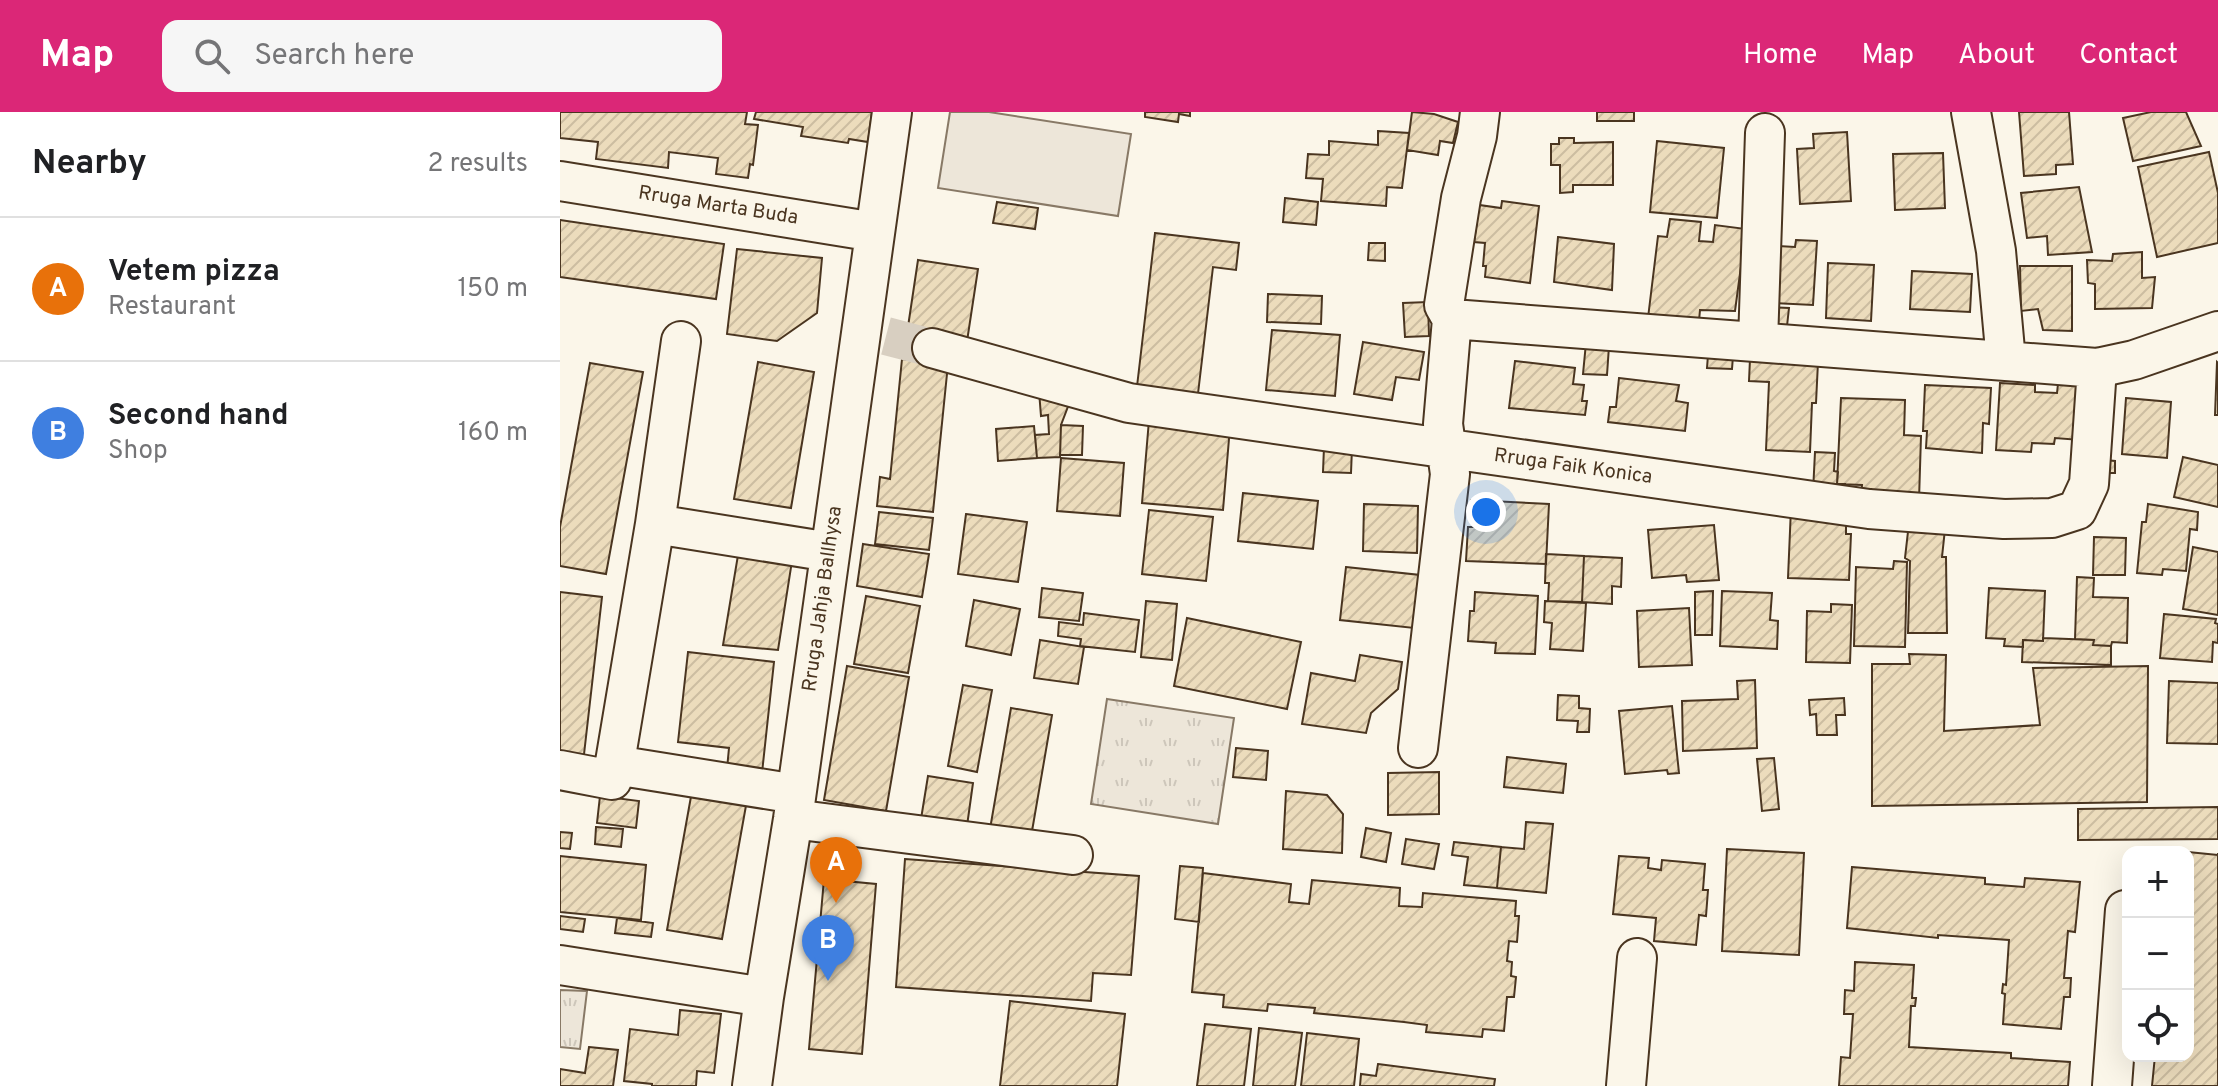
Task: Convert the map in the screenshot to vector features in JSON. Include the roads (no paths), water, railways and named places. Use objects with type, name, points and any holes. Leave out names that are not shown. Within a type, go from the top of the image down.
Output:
[{"type":"street","name":"Rruga Jahja Ballhysa","points":[[752,1086],[830,552],[874,332],[875,232],[892,112]]},
{"type":"street","points":[[1418,748],[1450,474],[1443,424],[1452,319],[1444,305],[1461,198],[1480,112]]},
{"type":"street","points":[[1971,112],[1996,251],[2006,361]]},
{"type":"street","points":[[1758,342],[1765,133]]},
{"type":"street","name":"Rruga Marta Buda","points":[[560,181],[875,232]]},
{"type":"street","points":[[1452,319],[2097,368],[2134,360],[2218,331]]},
{"type":"street","points":[[560,770],[612,780],[655,524],[681,341]]},
{"type":"street","name":"Rruga Faik Konica","points":[[932,348],[1129,403],[1869,509],[2004,519],[2052,518],[2077,510],[2089,484],[2097,368]]},
{"type":"street","points":[[655,524],[830,552]]},
{"type":"street","points":[[615,765],[794,806],[1073,855]]},
{"type":"street","points":[[2112,1086],[2124,918]]},
{"type":"street","points":[[1626,1086],[1637,958]]},
{"type":"street","points":[[560,965],[764,997]]},
{"type":"tunnel","points":[[886,336],[932,348]]},
{"type":"place","name":"Vetem pizza","points":[[836,903]]},
{"type":"place","name":"Second hand","points":[[828,981]]}]
